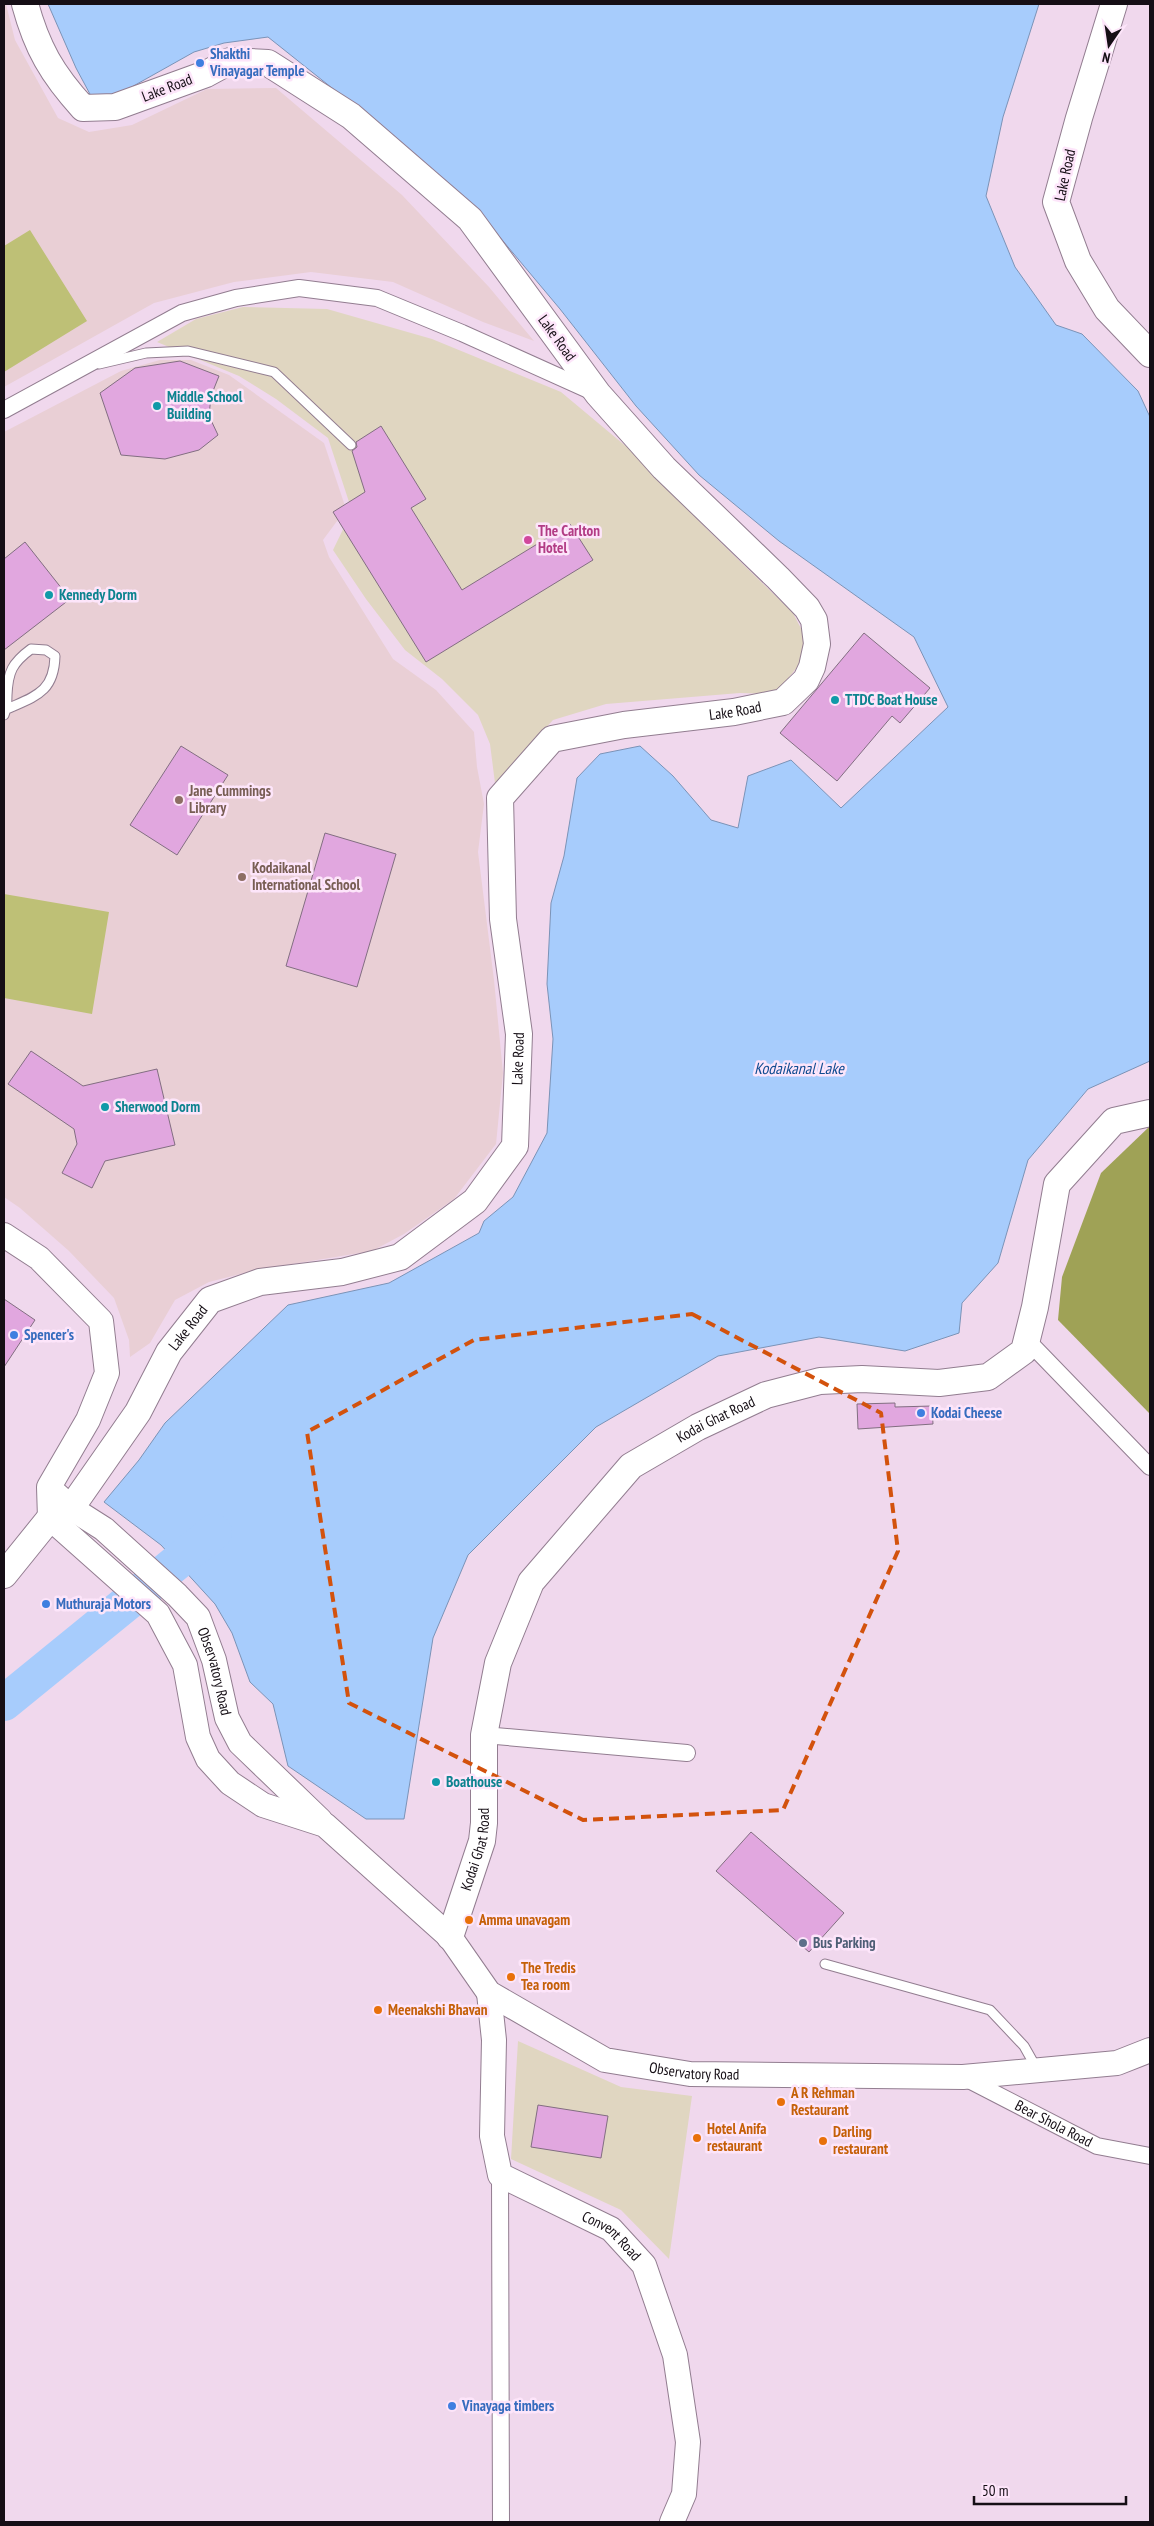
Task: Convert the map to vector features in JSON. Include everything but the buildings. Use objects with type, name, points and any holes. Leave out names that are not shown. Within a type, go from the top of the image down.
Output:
[{"type":"main road","name":"Lake Road","points":[[25,4],[34,36],[60,83],[83,108],[115,107],[206,74],[230,62],[268,63],[351,116],[470,219],[598,394],[664,468],[778,578],[806,608],[814,620],[818,644],[814,662],[806,680],[782,702],[734,712],[624,725],[552,739],[500,798],[503,919],[519,1034],[515,1146],[475,1202],[400,1257],[342,1272],[260,1282],[210,1300],[169,1352],[138,1412],[60,1513]]},
{"type":"main road","name":"Lake Road","points":[[1114,4],[1078,118],[1056,202],[1078,261],[1107,309],[1150,354]]},
{"type":"main road","name":"Kodai Ghat Road","points":[[450,1938],[482,1841],[484,1823],[484,1735],[498,1663],[531,1582],[631,1466],[698,1427],[766,1395],[820,1381],[862,1379],[939,1383],[988,1377],[1024,1351],[1057,1184],[1114,1121],[1150,1113]]},
{"type":"main road","name":"Observatory Road","points":[[4,1235],[39,1258],[101,1321],[107,1373],[88,1420],[49,1488],[60,1513],[88,1551],[158,1614],[185,1665],[198,1736],[208,1760],[230,1783],[263,1805],[325,1825]]},
{"type":"main road","name":"Observatory Road","points":[[60,1513],[104,1529],[177,1595],[198,1617],[214,1660],[227,1718],[240,1743],[325,1825],[450,1938],[490,1994],[604,2060],[690,2074],[963,2077],[1117,2063],[1150,2050]]},
{"type":"main road","points":[[4,1575],[60,1513]]},
{"type":"main road","points":[[490,1994],[494,2040],[492,2136],[500,2174]]},
{"type":"main road","name":"Convent Road","points":[[500,2174],[611,2228],[644,2265],[675,2355],[688,2442],[684,2494],[672,2522]]},
{"type":"street","points":[[4,410],[182,312],[236,298],[298,288],[377,298],[462,332],[598,394]]},
{"type":"street","points":[[1026,1340],[1150,1467]]},
{"type":"street","points":[[484,1735],[687,1752]]},
{"type":"street","name":"Bear Shola Road","points":[[963,2077],[1097,2146],[1150,2156]]},
{"type":"street","points":[[500,2174],[501,2522]]},
{"type":"lane","points":[[81,368],[146,353],[188,351],[274,372],[351,446]]},
{"type":"lane","points":[[31,649],[46,650],[55,656],[54,674],[43,692],[5,712],[8,674],[20,658],[31,649]]},
{"type":"lane","points":[[825,1964],[990,2010],[1024,2046],[1038,2071]]},
{"type":"highlighted area","points":[[692,1314],[881,1413],[898,1551],[783,1810],[583,1820],[349,1703],[307,1432],[474,1340]]},
{"type":"shaded area","points":[[4,4],[6,4],[15,40],[58,118],[89,132],[132,125],[207,89],[276,88],[402,195],[489,287],[534,341],[483,322],[393,282],[311,272],[234,282],[154,303],[4,387]]},
{"type":"shaded area","name":"The Carlton Hotel","points":[[243,307],[327,309],[432,339],[561,392],[628,448],[793,613],[808,642],[798,666],[776,694],[740,693],[606,704],[553,720],[495,783],[490,744],[478,715],[442,679],[405,650],[366,599],[333,550],[352,511],[328,438],[276,399],[239,376],[157,342],[196,319]]},
{"type":"shaded area","name":"Kodaikanal International School","points":[[160,360],[191,360],[229,375],[324,443],[346,509],[323,540],[329,557],[393,659],[436,690],[474,732],[477,767],[484,804],[478,852],[494,980],[503,1073],[496,1144],[454,1199],[404,1234],[372,1251],[256,1270],[209,1282],[175,1300],[150,1343],[130,1357],[129,1340],[114,1298],[69,1251],[20,1208],[4,1197],[4,432],[121,371]]},
{"type":"shaded area","points":[[518,2041],[621,2087],[692,2096],[669,2259],[621,2210],[511,2159]]},
{"type":"green space","points":[[30,230],[87,321],[4,372],[4,246]]},
{"type":"green space","points":[[4,894],[109,912],[92,1014],[4,998]]},
{"type":"green space","points":[[1150,1126],[1150,1414],[1058,1320],[1062,1277],[1101,1173]]},
{"type":"water","name":"Kodaikanal Lake","points":[[48,4],[1039,4],[1003,117],[986,196],[1015,267],[1056,325],[1082,334],[1138,391],[1150,417],[1150,1061],[1088,1089],[1028,1160],[998,1263],[962,1303],[959,1333],[905,1351],[819,1337],[718,1356],[596,1427],[468,1555],[433,1638],[404,1819],[366,1819],[288,1766],[273,1704],[250,1682],[232,1633],[215,1604],[161,1545],[104,1502],[139,1460],[165,1423],[288,1305],[389,1283],[479,1233],[484,1221],[513,1197],[547,1133],[553,1039],[547,984],[551,903],[564,856],[577,778],[600,754],[640,746],[673,776],[711,820],[738,828],[748,776],[791,760],[841,808],[948,707],[914,637],[779,541],[699,475],[636,406],[560,309],[477,210],[386,131],[268,37],[224,43],[194,52],[112,98],[91,96],[76,68]]},
{"type":"waterway","points":[[4,1703],[214,1532]]},
{"type":"place","name":"Shakthi Vinayagar Temple","points":[[200,63]]},
{"type":"place","name":"Middle School Building","points":[[157,406]]},
{"type":"place","name":"The Carlton Hotel","points":[[528,540]]},
{"type":"place","name":"Kennedy Dorm","points":[[49,595]]},
{"type":"place","name":"TTDC Boat House","points":[[835,700]]},
{"type":"place","name":"Jane Cummings Library","points":[[179,800]]},
{"type":"place","name":"Kodaikanal International School","points":[[242,877]]},
{"type":"place","name":"Sherwood Dorm","points":[[105,1107]]},
{"type":"place","name":"Spencer's","points":[[14,1335]]},
{"type":"place","name":"Kodai Cheese","points":[[921,1413]]},
{"type":"place","name":"Muthuraja Motors","points":[[46,1604]]},
{"type":"place","name":"Boathouse","points":[[436,1782]]},
{"type":"place","name":"Amma unavagam","points":[[469,1920]]},
{"type":"place","name":"Bus Parking","points":[[803,1943]]},
{"type":"place","name":"The Tredis Tea room","points":[[511,1977]]},
{"type":"place","name":"Meenakshi Bhavan","points":[[378,2010]]},
{"type":"place","name":"A R Rehman Restaurant","points":[[781,2102]]},
{"type":"place","name":"Hotel Anifa restaurant","points":[[697,2138]]},
{"type":"place","name":"Darling restaurant","points":[[823,2141]]},
{"type":"place","name":"Vinayaga timbers","points":[[452,2406]]}]
